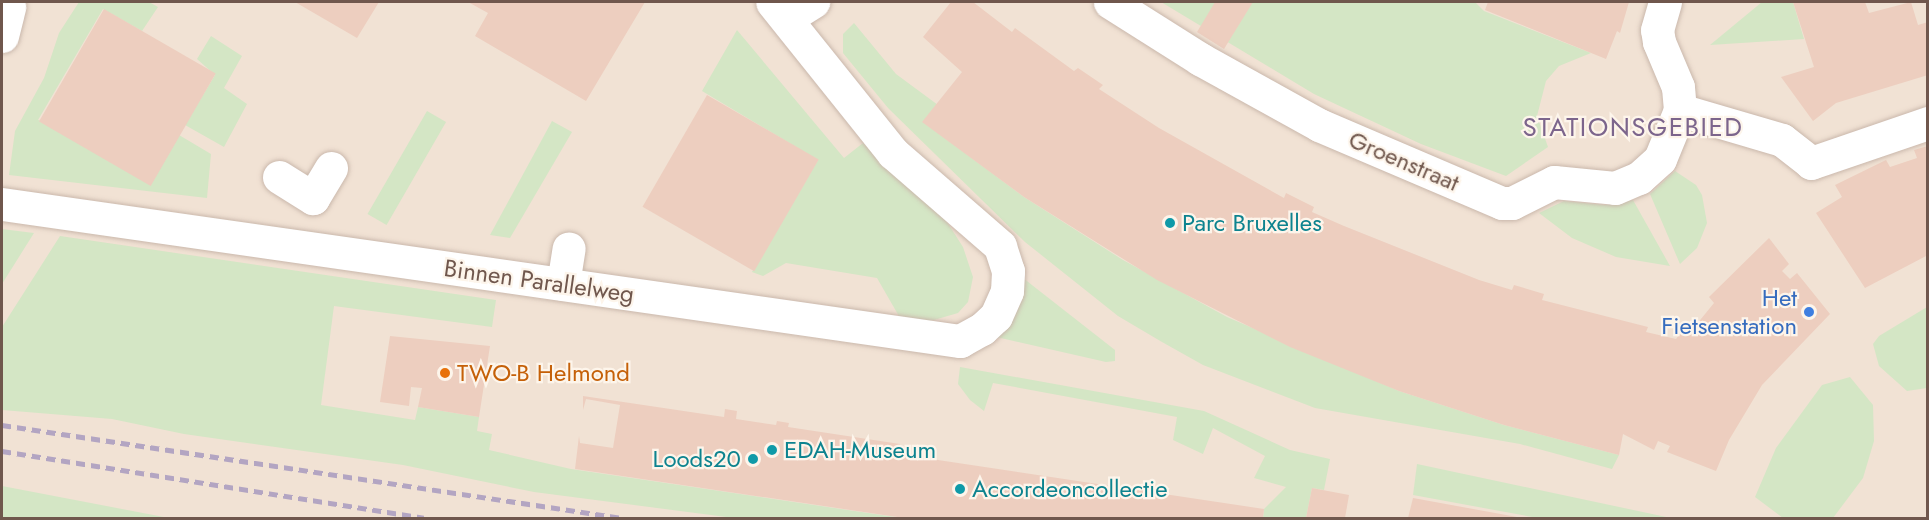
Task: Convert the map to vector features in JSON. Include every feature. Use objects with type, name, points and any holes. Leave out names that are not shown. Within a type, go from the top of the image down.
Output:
[{"type":"street","name":"Groenstraat","points":[[1110,2],[1200,59],[1319,125],[1502,203],[1521,200],[1554,182],[1600,189],[1627,184],[1660,159],[1680,110]]},
{"type":"street","points":[[1665,2],[1657,30],[1659,42],[1678,87],[1680,110],[1782,140],[1811,163],[1928,123]]},
{"type":"street","name":"Binnen Parallelweg","points":[[2,204],[960,341],[982,329],[1003,305],[1008,271],[1000,246],[892,153],[790,7]]},
{"type":"street","points":[[306,247],[313,198],[331,168]]},
{"type":"street","points":[[279,177],[313,198]]},
{"type":"street","points":[[563,284],[569,248]]},
{"type":"shaded area","points":[[2,2],[1927,2],[1927,518],[2,518]]},
{"type":"green space","points":[[79,2],[149,2],[158,7],[142,31],[103,9],[38,120],[179,135],[211,154],[207,198],[9,175],[15,131],[44,78],[59,33]]},
{"type":"green space","points":[[1161,2],[1475,2],[1484,11],[1591,53],[1559,66],[1546,81],[1537,116],[1548,147],[1506,176],[1421,144],[1314,94]]},
{"type":"green space","points":[[1762,2],[1793,2],[1804,39],[1710,45]]},
{"type":"green space","points":[[854,23],[896,74],[938,105],[923,122],[1024,197],[1123,260],[1227,317],[1399,391],[1504,425],[1619,455],[1612,469],[1520,444],[1315,408],[1203,365],[1162,342],[1118,316],[1025,242],[888,108],[843,53],[843,34]]},
{"type":"green space","points":[[737,30],[844,158],[863,143],[947,222],[963,247],[973,277],[968,302],[958,313],[927,322],[900,318],[877,278],[786,263],[763,276],[752,272],[818,160],[702,91]]},
{"type":"green space","points":[[211,36],[242,56],[224,88],[247,104],[224,147],[185,125],[215,75],[197,59]]},
{"type":"green space","points":[[427,111],[446,122],[387,225],[368,214]]},
{"type":"green space","points":[[552,121],[572,132],[510,238],[490,235]]},
{"type":"green space","points":[[1675,171],[1696,185],[1702,195],[1707,223],[1697,248],[1680,264],[1650,194]]},
{"type":"green space","points":[[1633,200],[1670,266],[1616,257],[1572,238],[1539,213],[1564,201],[1605,205]]},
{"type":"green space","points":[[2,229],[34,233],[2,284]]},
{"type":"green space","points":[[60,236],[496,300],[492,327],[334,306],[321,405],[415,420],[418,407],[479,417],[477,431],[492,434],[489,450],[571,469],[902,518],[734,518],[534,492],[403,465],[184,434],[112,419],[2,410],[2,327]]},
{"type":"green space","points":[[1023,278],[1115,350],[1115,361],[1106,362],[992,336]]},
{"type":"green space","points":[[1927,307],[1927,388],[1907,391],[1879,366],[1873,344],[1879,336]]},
{"type":"green space","points":[[960,367],[1204,411],[1290,450],[1330,459],[1324,490],[1312,488],[1306,518],[1263,518],[1264,509],[1286,487],[1254,478],[1265,456],[1213,428],[1203,454],[1173,440],[1177,417],[993,383],[984,411],[970,400],[958,384]]},
{"type":"green space","points":[[1850,377],[1873,405],[1874,441],[1863,478],[1833,518],[1783,518],[1755,497],[1776,448],[1822,385]]},
{"type":"green space","points":[[1417,464],[1671,518],[1538,518],[1413,495]]},
{"type":"green space","points":[[2,486],[169,518],[2,518]]},
{"type":"building","points":[[295,2],[379,2],[357,38]]},
{"type":"building","points":[[468,2],[645,2],[586,101],[475,36],[488,13]]},
{"type":"building","name":"Parc Bruxelles","points":[[951,2],[973,2],[1012,32],[1015,28],[1074,71],[1078,68],[1103,85],[1099,89],[1159,128],[1284,198],[1286,193],[1314,207],[1312,212],[1479,280],[1512,290],[1514,285],[1544,294],[1542,300],[1648,327],[1646,332],[1676,339],[1686,326],[1692,330],[1714,303],[1709,297],[1769,238],[1789,264],[1782,271],[1790,279],[1797,273],[1830,314],[1762,385],[1729,440],[1716,471],[1667,452],[1670,446],[1658,441],[1654,450],[1623,434],[1619,455],[1504,425],[1399,391],[1290,347],[1157,280],[1024,197],[922,122],[962,72],[923,37]]},
{"type":"building","points":[[1215,2],[1253,2],[1224,49],[1197,32]]},
{"type":"building","points":[[1488,2],[1629,2],[1620,33],[1617,31],[1606,59],[1485,10]]},
{"type":"building","points":[[1793,2],[1865,2],[1869,13],[1911,2],[1918,25],[1928,22],[1928,75],[1836,103],[1813,121],[1781,77],[1814,67]]},
{"type":"building","points":[[104,9],[216,74],[151,186],[39,122]]},
{"type":"building","points":[[707,95],[819,160],[754,271],[642,207]]},
{"type":"building","points":[[1928,146],[1928,255],[1865,288],[1816,213],[1842,197],[1835,185],[1886,160],[1890,167],[1917,158],[1914,150]]},
{"type":"building","points":[[390,336],[490,346],[479,417],[418,407],[422,388],[411,387],[409,406],[380,402]]},
{"type":"building","name":"Loods20","points":[[583,396],[724,417],[725,409],[737,411],[736,419],[776,425],[777,421],[789,423],[788,427],[900,444],[898,454],[1264,509],[1263,518],[904,518],[575,469],[579,436],[580,443],[613,448],[620,405],[586,399],[583,410]]},
{"type":"building","points":[[1312,488],[1349,495],[1345,518],[1306,518]]},
{"type":"building","points":[[1413,498],[1517,517],[1517,518],[1408,518]]},
{"type":"railway","points":[[2,425],[622,518]]},
{"type":"railway","points":[[2,451],[424,518]]},
{"type":"place","name":"Parc Bruxelles","points":[[1170,223]]},
{"type":"place","name":"Het Fietsenstation","points":[[1809,312]]},
{"type":"place","name":"TWO-B Helmond","points":[[445,373]]},
{"type":"place","name":"EDAH-Museum","points":[[772,450]]},
{"type":"place","name":"Loods20","points":[[753,459]]},
{"type":"place","name":"Accordeoncollectie","points":[[960,489]]},
{"type":"district","name":"STATIONSGEBIED","points":[[1633,128]]}]
